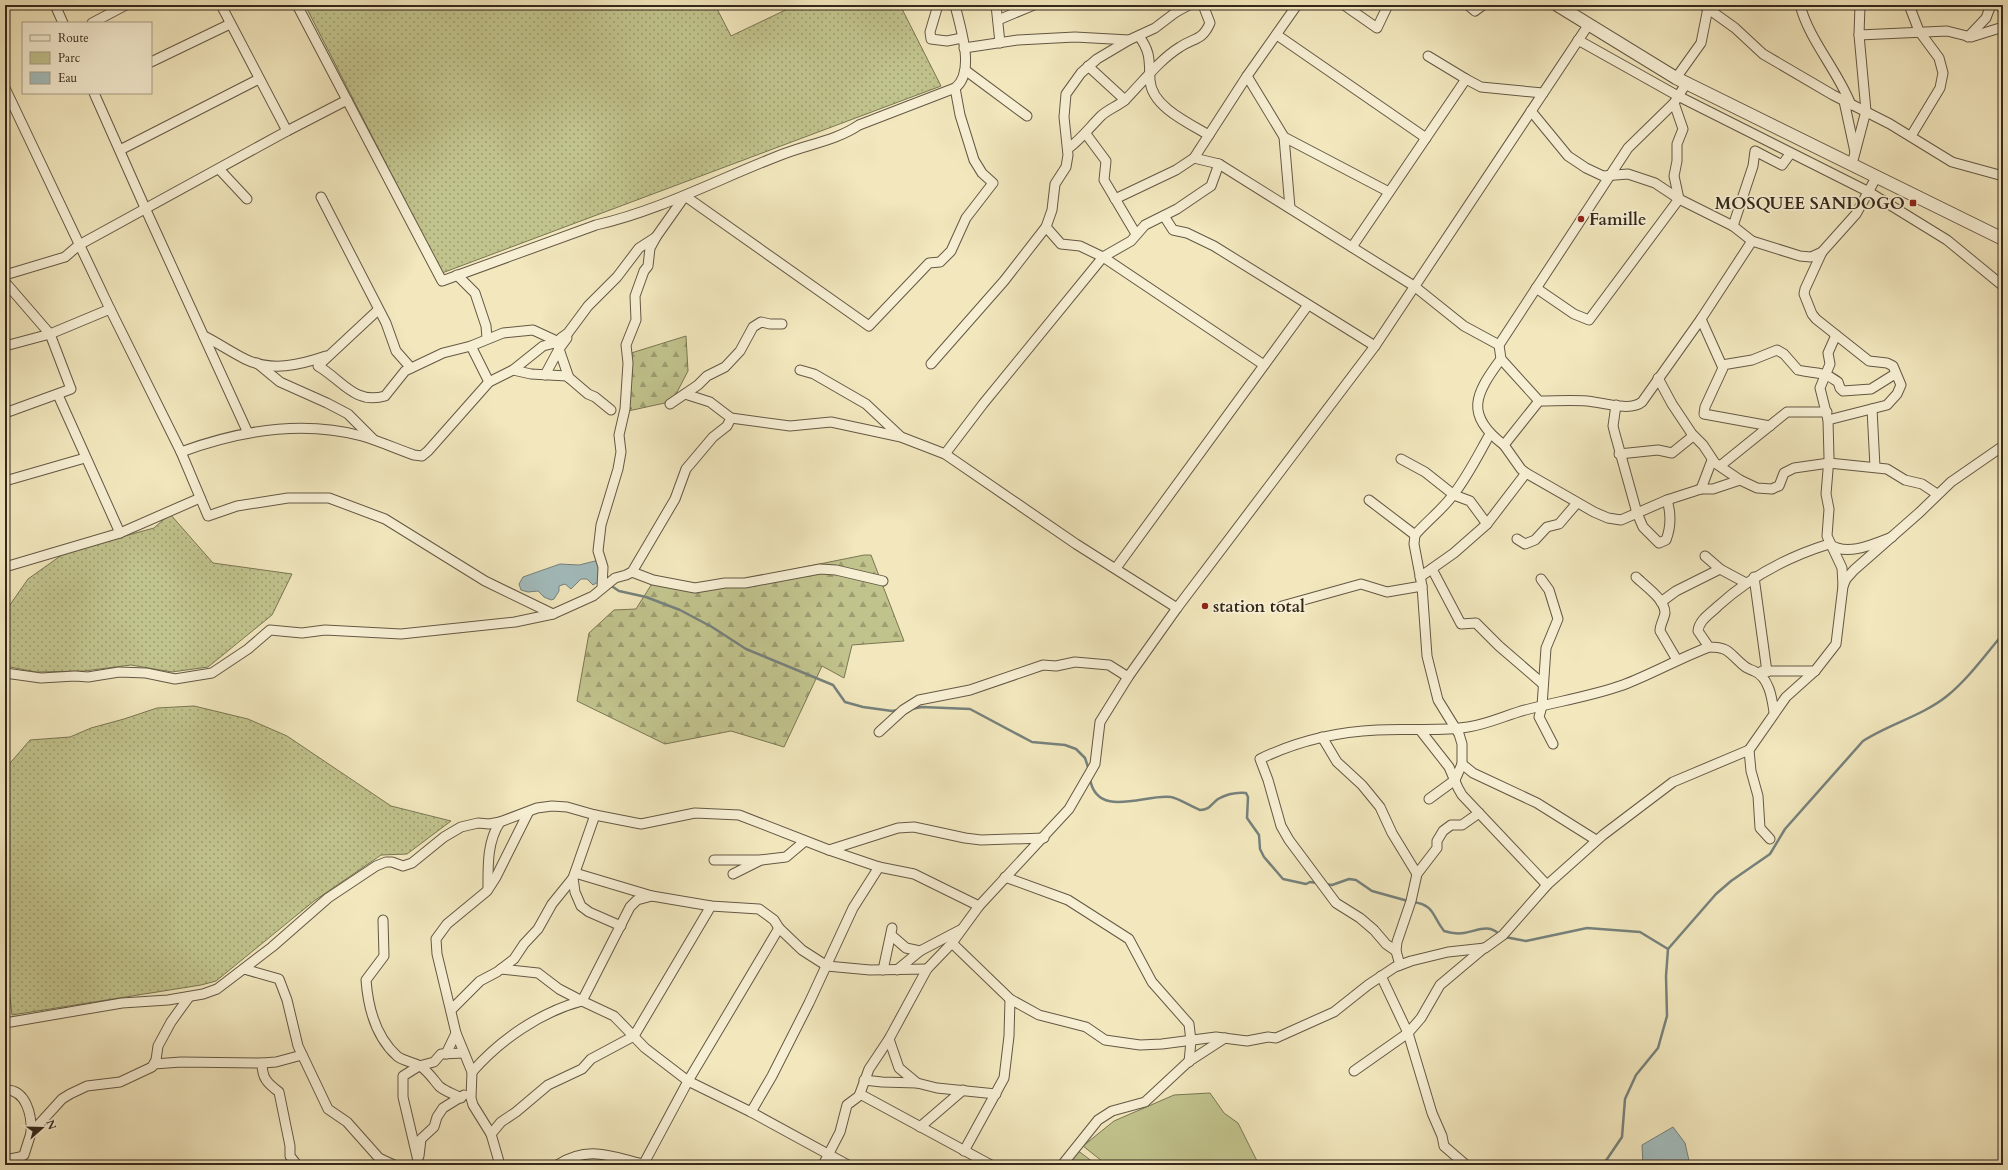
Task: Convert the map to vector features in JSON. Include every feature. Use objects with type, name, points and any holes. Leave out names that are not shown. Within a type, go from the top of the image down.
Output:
[{"type":"street","points":[[55,5],[63,22]]},
{"type":"street","points":[[94,22],[126,5]]},
{"type":"street","points":[[221,5],[287,131]]},
{"type":"street","points":[[297,5],[442,281],[596,225],[621,219],[685,196],[786,153],[848,132],[859,125],[955,88],[962,81],[965,70],[964,48],[955,5]]},
{"type":"street","points":[[938,5],[930,32],[931,39],[947,41],[962,38]]},
{"type":"street","points":[[996,5],[1000,43]]},
{"type":"street","points":[[998,20],[1034,5]]},
{"type":"street","points":[[931,364],[1004,280],[1046,228],[1052,210],[1055,184],[1066,166],[1069,148],[1064,117],[1066,94],[1088,66],[1097,58],[1129,40],[1155,28],[1176,9],[1189,5]]},
{"type":"street","points":[[1069,148],[1086,134],[1102,114],[1114,109],[1125,100],[1159,64],[1180,47],[1201,37],[1210,23],[1203,5]]},
{"type":"street","points":[[1115,199],[1176,170],[1194,158],[1247,76],[1277,36],[1297,5]]},
{"type":"street","points":[[1344,5],[1377,28],[1388,5]]},
{"type":"street","points":[[1468,5],[1475,11],[1483,5]]},
{"type":"street","points":[[1557,5],[1676,78],[1854,160],[1877,176],[2003,239]]},
{"type":"street","points":[[1800,5],[1807,23],[1844,87],[1854,160]]},
{"type":"street","points":[[1854,160],[1866,111],[1859,35],[1860,5]]},
{"type":"street","points":[[1909,5],[1919,31],[1939,58],[1942,73],[1940,88],[1911,136]]},
{"type":"street","points":[[1968,37],[1986,18],[1992,5]]},
{"type":"street","points":[[2000,5],[2003,10]]},
{"type":"street","points":[[1676,78],[1701,43],[1705,7],[1735,28],[1763,54],[1847,103],[1866,111],[1911,136],[1952,162],[2003,176]]},
{"type":"street","points":[[152,62],[230,24]]},
{"type":"street","points":[[823,1165],[840,1132],[847,1105],[860,1094],[869,1069],[889,1039],[928,969],[952,943],[979,906],[1005,877],[1044,838],[1069,809],[1095,764],[1100,722],[1128,676],[1176,608],[1375,346],[1589,24]]},
{"type":"street","points":[[1859,35],[1910,33],[1919,31],[1947,31],[1968,37],[2003,27]]},
{"type":"street","points":[[1139,36],[1149,52],[1151,88],[1155,96],[1163,106],[1209,135]]},
{"type":"street","points":[[1277,36],[1426,138]]},
{"type":"street","points":[[964,48],[1000,43],[1075,37],[1129,40]]},
{"type":"street","points":[[1578,40],[1676,99],[1868,192],[1947,240],[2003,286]]},
{"type":"street","points":[[1428,56],[1481,87],[1543,93]]},
{"type":"street","points":[[1088,66],[1108,82],[1125,100]]},
{"type":"street","points":[[965,70],[1028,116]]},
{"type":"street","points":[[1247,76],[1284,137],[1290,208]]},
{"type":"street","points":[[120,150],[259,79]]},
{"type":"street","points":[[1352,248],[1466,79]]},
{"type":"street","points":[[1687,82],[1676,99],[1628,148],[1499,345],[1502,359],[1540,401],[1587,401],[1616,405],[1639,404],[1701,320],[1752,241]]},
{"type":"street","points":[[5,88],[79,245],[181,452],[208,516],[237,506],[259,502],[288,498],[329,498],[385,519],[485,581],[553,614]]},
{"type":"street","points":[[685,196],[870,326],[929,263],[940,262],[951,251],[966,218],[993,183],[982,173],[974,160],[960,115],[955,88]]},
{"type":"street","points":[[94,94],[248,433]]},
{"type":"street","points":[[1536,288],[1574,314],[1589,320],[1679,199],[1674,176],[1677,161],[1677,144],[1683,129],[1676,99]]},
{"type":"street","points":[[5,275],[65,257],[79,245],[146,210],[287,131],[347,100]]},
{"type":"street","points":[[1531,110],[1568,156],[1603,176],[1612,174],[1628,174],[1639,176],[1656,183],[1679,199],[1733,226],[1752,241],[1811,257],[1822,252]]},
{"type":"street","points":[[1086,134],[1106,162],[1107,166],[1103,176],[1136,234]]},
{"type":"street","points":[[1284,137],[1389,192]]},
{"type":"street","points":[[1733,226],[1753,166],[1755,150],[1782,165],[1790,154]]},
{"type":"street","points":[[1194,158],[1219,164],[1414,286],[1464,326],[1499,345]]},
{"type":"street","points":[[945,454],[983,404],[1103,257],[1131,241],[1145,225],[1189,202],[1211,186],[1219,164]]},
{"type":"street","points":[[219,169],[247,199]]},
{"type":"street","points":[[1701,489],[1716,463],[1770,426],[1787,412],[1828,416],[1872,409],[1887,405],[1897,394],[1901,385],[1895,374],[1893,366],[1887,363],[1869,361],[1836,335],[1812,314],[1804,294],[1822,252],[1856,214],[1877,176]]},
{"type":"street","points":[[602,587],[603,567],[598,551],[601,525],[606,506],[612,494],[621,452],[619,435],[625,409],[628,371],[626,345],[636,320],[636,296],[644,272],[648,266],[650,248],[685,196]]},
{"type":"street","points":[[321,197],[386,323],[396,352],[411,368]]},
{"type":"street","points":[[1164,216],[1173,230],[1187,234],[1214,246],[1375,346]]},
{"type":"street","points":[[1046,228],[1061,244],[1080,246],[1103,257],[1264,365]]},
{"type":"street","points":[[545,375],[561,338],[568,333],[588,306],[617,277],[639,248],[656,237]]},
{"type":"street","points":[[458,275],[475,293],[486,326],[487,338]]},
{"type":"street","points":[[5,282],[50,334],[71,390],[5,413]]},
{"type":"street","points":[[1116,568],[1308,305]]},
{"type":"street","points":[[5,346],[50,334],[110,309]]},
{"type":"street","points":[[378,310],[318,366],[332,374],[353,393],[370,399],[385,396],[405,371],[443,353],[471,346],[487,338],[503,333],[532,330],[559,344],[569,378]]},
{"type":"street","points":[[1701,320],[1722,364],[1722,374],[1705,407],[1704,414],[1770,426]]},
{"type":"street","points":[[670,404],[708,376],[725,367],[740,351],[753,327],[762,322],[782,324]]},
{"type":"street","points":[[1354,1071],[1408,1033],[1420,1018],[1440,985],[1503,935],[1547,885],[1596,840],[1626,818],[1649,798],[1673,782],[1749,750],[1774,712],[1786,697],[1816,671],[1836,644],[1843,586],[1842,568],[1826,536],[1829,509],[1826,494],[1829,463],[1828,416],[1820,388],[1824,374],[1830,364],[1828,353],[1836,335]]},
{"type":"street","points":[[204,336],[245,359],[257,363],[282,366],[296,365],[331,355]]},
{"type":"street","points":[[181,452],[248,433],[280,429],[316,429],[361,436],[414,455],[422,456],[489,382],[513,370],[544,346],[559,344]]},
{"type":"street","points":[[471,346],[489,382]]},
{"type":"street","points":[[1722,364],[1752,360],[1777,350],[1784,354],[1798,370],[1815,371],[1824,374],[1838,382],[1843,391],[1871,389],[1895,374]]},
{"type":"street","points":[[1502,359],[1485,381],[1477,403],[1478,412],[1490,434],[1504,445],[1521,469],[1578,503],[1608,518],[1621,520],[1668,500],[1701,489],[1713,489],[1740,480]]},
{"type":"street","points":[[257,363],[280,382],[348,414],[376,441]]},
{"type":"street","points":[[513,370],[545,375],[563,375],[611,410]]},
{"type":"street","points":[[800,370],[814,374],[866,404],[902,437]]},
{"type":"street","points":[[1658,378],[1672,404],[1693,436],[1703,445],[1716,463],[1740,480],[1757,488],[1772,489],[1779,486],[1784,473],[1794,468],[1829,463],[1887,469],[1905,480],[1922,484],[1937,494]]},
{"type":"street","points":[[685,394],[710,402],[731,418],[790,426],[831,422],[902,437],[945,454],[1076,544],[1116,568],[1176,608]]},
{"type":"street","points":[[58,395],[120,533]]},
{"type":"street","points":[[1504,445],[1540,401]]},
{"type":"street","points":[[1616,405],[1613,426],[1619,454],[1637,513],[1648,534],[1654,540],[1662,543],[1668,535],[1671,519],[1668,500]]},
{"type":"street","points":[[1872,409],[1875,467]]},
{"type":"street","points":[[5,673],[41,678],[75,676],[88,677],[119,672],[146,673],[175,679],[212,673],[248,648],[270,630],[302,633],[325,630],[401,634],[515,622],[553,614],[593,596],[602,587],[615,578],[632,572],[675,499],[686,469],[714,437],[727,426],[731,418]]},
{"type":"street","points":[[1429,799],[1455,780],[1462,764],[1462,744],[1438,700],[1427,656],[1421,582],[1414,544],[1415,535],[1454,495],[1468,475],[1490,434]]},
{"type":"street","points":[[1619,454],[1658,450],[1668,454],[1674,452],[1693,436]]},
{"type":"street","points":[[1843,586],[1846,579],[1854,570],[1892,537],[1937,494],[1951,482],[2003,446]]},
{"type":"street","points":[[5,481],[85,458]]},
{"type":"street","points":[[1400,458],[1425,472],[1454,495],[1470,501],[1487,524]]},
{"type":"street","points":[[1282,606],[1360,584],[1387,592],[1421,582],[1432,569],[1461,547],[1487,524],[1526,473]]},
{"type":"street","points":[[5,567],[120,533],[200,498]]},
{"type":"street","points":[[1368,500],[1415,535]]},
{"type":"street","points":[[1517,539],[1525,544],[1535,540],[1547,527],[1559,524],[1578,503]]},
{"type":"street","points":[[1709,647],[1698,631],[1701,622],[1746,582],[1754,577],[1801,554],[1829,544],[1840,550],[1860,548],[1870,546],[1892,537]]},
{"type":"street","points":[[1705,556],[1720,568],[1746,582]]},
{"type":"street","points":[[1661,602],[1676,591],[1720,568]]},
{"type":"street","points":[[632,572],[653,580],[695,588],[725,583],[745,583],[820,569],[836,570],[883,581]]},
{"type":"street","points":[[1432,569],[1461,624],[1476,623],[1499,646],[1543,684]]},
{"type":"street","points":[[1636,577],[1661,602],[1665,614],[1660,631],[1676,660]]},
{"type":"street","points":[[1754,577],[1767,672]]},
{"type":"street","points":[[1541,580],[1549,590],[1558,619],[1546,648],[1542,706],[1539,717],[1553,744]]},
{"type":"street","points":[[1396,951],[1386,944],[1374,930],[1360,918],[1336,903],[1289,840],[1281,826],[1268,780],[1260,759],[1290,745],[1322,737],[1376,730],[1455,729],[1497,720],[1623,684],[1709,647],[1722,647],[1727,649],[1749,670],[1767,672],[1816,671]]},
{"type":"street","points":[[879,732],[903,710],[920,700],[970,690],[1043,665],[1056,666],[1075,662],[1109,665],[1128,676]]},
{"type":"street","points":[[1754,670],[1765,680],[1771,693],[1774,712]]},
{"type":"street","points":[[1420,730],[1449,767],[1462,795],[1547,885]]},
{"type":"street","points":[[1322,737],[1337,762],[1362,785],[1380,807],[1392,833],[1417,874]]},
{"type":"street","points":[[1749,750],[1751,771],[1758,796],[1760,828],[1770,839]]},
{"type":"street","points":[[1462,764],[1473,773],[1537,803],[1596,840]]},
{"type":"street","points":[[5,1023],[122,1003],[189,997],[218,989],[328,898],[376,866],[386,862],[408,865],[457,829],[469,825],[500,822],[528,813],[537,808],[552,806],[567,807],[596,815],[641,824],[695,813],[739,815],[829,850],[879,867],[914,874],[979,906]]},
{"type":"street","points":[[500,1165],[491,1134],[473,1105],[470,1090],[472,1072],[456,1033],[437,954],[436,939],[447,924],[488,889],[510,853],[528,813]]},
{"type":"street","points":[[1400,965],[1396,951],[1411,902],[1417,874],[1437,848],[1437,841],[1443,831],[1451,826],[1462,826],[1479,813]]},
{"type":"street","points":[[451,1010],[480,981],[501,969],[514,959],[524,944],[538,930],[552,904],[574,875],[596,815]]},
{"type":"street","points":[[488,889],[490,844],[494,831],[500,822]]},
{"type":"street","points":[[829,850],[898,828],[914,827],[981,840],[1044,838]]},
{"type":"street","points":[[714,860],[761,860],[786,857],[805,841]]},
{"type":"street","points":[[733,874],[761,860]]},
{"type":"street","points":[[751,1112],[772,1076],[827,966],[853,908],[879,867]]},
{"type":"street","points":[[574,875],[652,896],[711,906],[758,909],[774,920],[779,928],[802,950],[827,966],[859,970],[928,969]]},
{"type":"street","points":[[574,875],[575,892],[581,906],[589,912],[621,926]]},
{"type":"street","points":[[1005,877],[1068,900],[1129,939],[1152,982],[1189,1024],[1191,1041],[1189,1062]]},
{"type":"street","points":[[472,1072],[496,1046],[550,1012],[582,1001],[630,907],[637,900],[652,896]]},
{"type":"street","points":[[491,1134],[501,1122],[516,1112],[548,1085],[582,1069],[591,1059],[634,1036],[711,906]]},
{"type":"street","points":[[383,920],[384,956],[366,980],[368,999],[374,1021],[385,1040],[398,1056],[420,1066],[434,1078],[440,1087],[461,1098]]},
{"type":"street","points":[[557,1165],[571,1156],[599,1153],[643,1164],[688,1081],[779,928]]},
{"type":"street","points":[[897,970],[920,951],[963,928]]},
{"type":"street","points":[[883,970],[891,931],[906,948],[920,951]]},
{"type":"street","points":[[952,943],[1010,999],[1039,1015],[1086,1027],[1106,1040],[1140,1045],[1225,1038],[1247,1041],[1284,1035],[1334,1012],[1381,976],[1400,965],[1448,952],[1485,948]]},
{"type":"street","points":[[244,969],[279,979],[287,1000],[298,1046],[328,1109],[347,1122],[379,1158],[394,1165]]},
{"type":"street","points":[[501,969],[538,973],[559,988],[582,1001],[610,1013],[652,1054],[688,1081],[751,1112],[829,1154],[843,1164]]},
{"type":"street","points":[[1381,976],[1408,1033],[1432,1113],[1442,1136],[1444,1146],[1466,1165]]},
{"type":"street","points":[[31,1133],[62,1099],[70,1094],[87,1086],[120,1082],[140,1074],[152,1067],[158,1046],[171,1022],[189,997]]},
{"type":"street","points":[[964,1151],[1004,1078],[1009,1036],[1010,999]]},
{"type":"street","points":[[446,1054],[456,1033]]},
{"type":"street","points":[[1062,1165],[1098,1120],[1112,1111],[1145,1102],[1189,1062],[1225,1038]]},
{"type":"street","points":[[889,1039],[899,1068],[918,1083],[926,1086],[996,1094]]},
{"type":"street","points":[[417,1163],[403,1097],[403,1076],[420,1066],[434,1062],[441,1054],[464,1053]]},
{"type":"street","points":[[154,1064],[181,1062],[262,1063],[276,1062],[302,1054]]},
{"type":"street","points":[[262,1063],[262,1075],[268,1084],[279,1092],[290,1146],[290,1156],[298,1165]]},
{"type":"street","points":[[869,1069],[882,1082]]},
{"type":"street","points":[[864,1080],[918,1083]]},
{"type":"street","points":[[5,1090],[13,1092],[25,1102],[32,1120],[31,1133],[24,1155],[16,1162],[5,1160]]},
{"type":"street","points":[[417,1163],[421,1139],[434,1127],[440,1111],[461,1098],[470,1090]]},
{"type":"street","points":[[920,1127],[963,1090]]},
{"type":"street","points":[[860,1094],[964,1151],[972,1161],[991,1165]]},
{"type":"green space","points":[[305,5],[715,5],[731,36],[796,5],[900,5],[941,86],[442,273]]},
{"type":"green space","points":[[686,336],[688,371],[674,398],[665,403],[628,411],[632,408],[625,409],[628,354]]},
{"type":"green space","points":[[170,514],[213,563],[292,574],[272,615],[208,667],[172,672],[131,665],[84,671],[36,672],[5,666],[5,612],[28,579],[66,552],[154,528]]},
{"type":"green space","points":[[864,555],[871,555],[904,641],[852,645],[844,678],[822,666],[784,747],[731,731],[665,744],[577,701],[589,633],[614,610],[636,609],[653,582],[696,589]]},
{"type":"green space","points":[[194,706],[248,719],[287,736],[391,806],[451,821],[407,854],[381,855],[314,901],[216,981],[201,985],[12,1015],[5,954],[5,769],[30,740],[70,737],[91,728],[157,708]]},
{"type":"green space","points":[[1210,1093],[1224,1113],[1238,1123],[1259,1165],[1107,1165],[1083,1146],[1114,1121],[1174,1095]]},
{"type":"green space","points":[[1077,1150],[1097,1165],[1066,1165]]},
{"type":"water","points":[[595,561],[598,562],[600,581],[593,585],[587,579],[581,579],[571,589],[565,584],[559,586],[559,591],[554,599],[551,600],[544,597],[538,591],[528,592],[521,590],[519,584],[523,577],[560,564],[579,565]]},
{"type":"water","points":[[1673,1127],[1685,1143],[1690,1165],[1643,1165],[1642,1145]]},
{"type":"waterway","points":[[610,585],[619,591],[646,597],[680,610],[712,627],[746,649],[833,685],[845,702],[863,707],[892,711],[898,710]]},
{"type":"waterway","points":[[1603,1165],[1622,1137],[1625,1099],[1636,1075],[1658,1048],[1667,1016],[1666,976],[1668,949],[1716,894],[1731,881],[1770,854],[1785,829],[1863,741],[1916,715],[1947,696],[1970,674],[2003,634]]},
{"type":"waterway","points":[[911,709],[922,707],[970,709],[1032,742],[1065,745],[1076,749],[1085,758],[1089,770]]},
{"type":"waterway","points":[[1090,779],[1095,791],[1102,799],[1112,802],[1171,797],[1200,810],[1208,808],[1218,799],[1225,796],[1235,793],[1246,793],[1248,797],[1247,818],[1259,835],[1260,849],[1264,857],[1283,879],[1306,884],[1310,882],[1318,883]]},
{"type":"waterway","points":[[1325,884],[1332,885],[1349,879],[1356,880],[1372,891],[1408,901]]},
{"type":"waterway","points":[[1413,902],[1420,903],[1429,909],[1444,931],[1461,933],[1492,929],[1500,935]]},
{"type":"waterway","points":[[1505,937],[1526,941],[1587,928],[1640,932],[1668,949]]},
{"type":"place","name":"MOSQUEE SANDOGO","points":[[1913,203]]},
{"type":"place","name":"Famille","points":[[1581,219]]},
{"type":"place","name":"station total","points":[[1205,606]]}]
